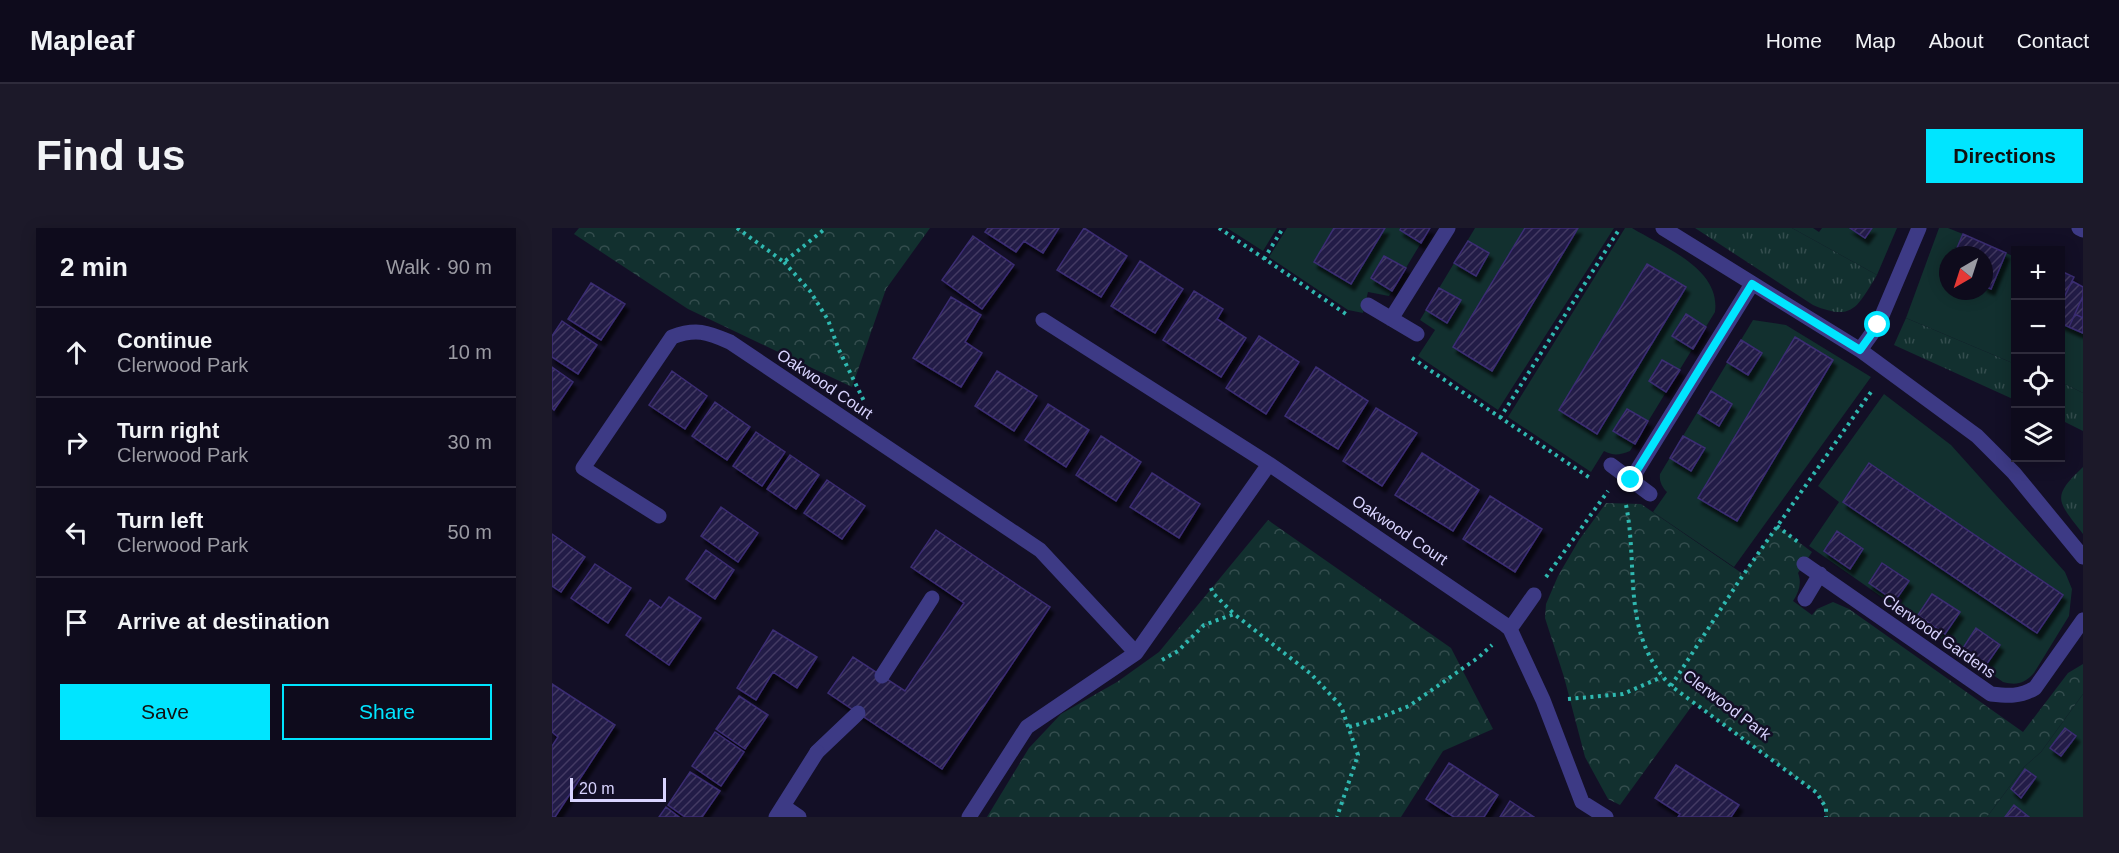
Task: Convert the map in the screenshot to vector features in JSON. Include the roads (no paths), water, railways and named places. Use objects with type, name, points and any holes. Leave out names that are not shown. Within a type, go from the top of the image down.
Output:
[{"type":"street","points":[[1391,319],[1448,228]]},
{"type":"street","points":[[1663,228],[1860,350],[1977,436],[2014,473],[2083,557]]},
{"type":"street","points":[[1860,350],[1878,325],[1919,228]]},
{"type":"street","points":[[2079,228],[2083,230]]},
{"type":"street","points":[[1631,480],[1752,284]]},
{"type":"street","points":[[1368,305],[1417,334]]},
{"type":"street","name":"Oakwood Court","points":[[1043,320],[1269,464],[1481,606],[1509,629],[1543,700],[1582,802],[1606,817]]},
{"type":"street","name":"Oakwood Court","points":[[659,516],[583,468],[672,337],[689,331],[710,333],[730,342],[1040,550],[1136,653]]},
{"type":"street","points":[[969,817],[1028,727],[1136,653],[1269,464]]},
{"type":"street","points":[[1611,465],[1650,494]]},
{"type":"street","name":"Clerwood Gardens","points":[[1804,564],[1990,694],[2010,697],[2024,694],[2035,688],[2083,620]]},
{"type":"street","points":[[1805,599],[1820,574]]},
{"type":"street","points":[[1509,629],[1533,595]]},
{"type":"street","points":[[882,676],[932,598]]},
{"type":"street","points":[[799,817],[779,812],[817,752],[858,713]]}]
